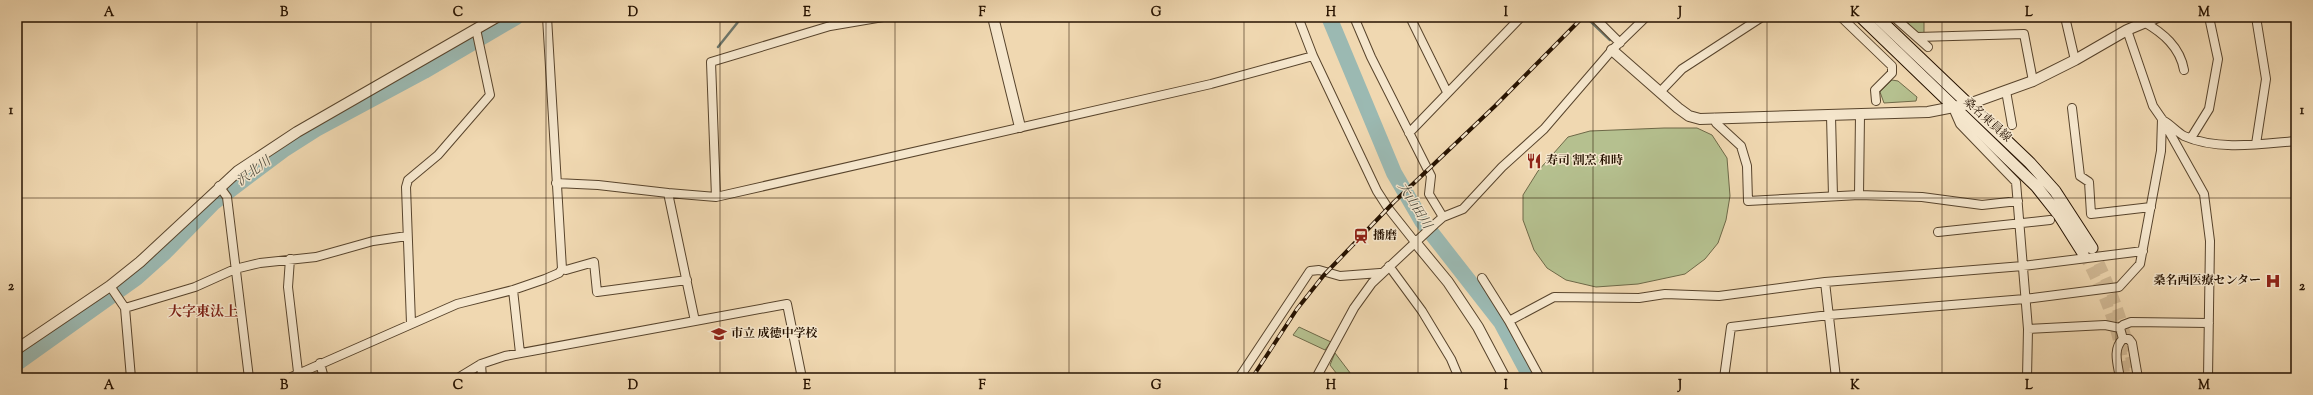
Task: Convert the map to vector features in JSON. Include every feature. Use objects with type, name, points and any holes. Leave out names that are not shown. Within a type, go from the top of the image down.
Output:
[{"type":"main road","name":"桑名東員線","points":[[1861,17],[2036,186],[2088,250],[2055,191],[2030,163],[1877,17]]},
{"type":"street","points":[[17,349],[111,288],[223,191],[238,171],[297,132],[476,31],[497,17]]},
{"type":"street","points":[[289,378],[298,372],[457,304],[513,290],[559,273],[562,269],[561,224],[556,183],[547,17]]},
{"type":"street","points":[[716,197],[711,62],[830,26],[883,17]]},
{"type":"street","points":[[993,17],[1020,127]]},
{"type":"street","points":[[1298,17],[1314,56],[1377,191],[1388,208],[1417,240],[1448,282],[1478,327],[1505,378]]},
{"type":"street","points":[[1354,17],[1371,57],[1431,176],[1429,194],[1443,217]]},
{"type":"street","points":[[1410,17],[1447,92]]},
{"type":"street","points":[[1409,133],[1521,17]]},
{"type":"street","points":[[1594,17],[1620,42]]},
{"type":"street","points":[[1316,378],[1354,308],[1380,273],[1443,217],[1463,209],[1502,167],[1544,129],[1612,50],[1646,17]]},
{"type":"street","points":[[1660,92],[1682,69],[1762,17]]},
{"type":"street","points":[[1841,17],[1892,66],[1892,73],[1875,90],[1876,101]]},
{"type":"street","points":[[1894,17],[1928,47]]},
{"type":"street","points":[[2065,17],[2077,59]]},
{"type":"street","points":[[2070,17],[2077,59]]},
{"type":"street","points":[[2191,138],[2209,109],[2218,59],[2209,17]]},
{"type":"street","points":[[2256,17],[2266,79],[2256,144]]},
{"type":"street","points":[[1612,50],[1689,116],[1700,119],[1928,112],[1969,104],[2033,81],[2077,59],[2149,18],[2168,38],[2180,57],[2184,70]]},
{"type":"street","points":[[2127,30],[2148,96],[2204,194],[2210,241],[2208,378]]},
{"type":"street","points":[[411,323],[406,187],[408,180],[438,155],[490,95],[476,31]]},
{"type":"street","points":[[1917,37],[2024,34],[2033,81]]},
{"type":"street","points":[[556,183],[598,185],[716,197],[1211,84],[1314,56]]},
{"type":"street","points":[[2006,91],[2012,125]]},
{"type":"street","points":[[1953,107],[1960,124],[2016,182],[2028,329],[2027,378]]},
{"type":"street","points":[[2072,108],[2080,176],[2089,182],[2091,214],[2151,207]]},
{"type":"street","points":[[1859,195],[1860,115]]},
{"type":"street","points":[[1832,116],[1833,196]]},
{"type":"street","points":[[1714,118],[1716,123],[1741,146],[1747,166],[1748,201],[1859,195],[1922,197],[1982,205],[2018,201]]},
{"type":"street","points":[[2162,119],[2183,135],[2219,144],[2256,144],[2296,141]]},
{"type":"street","points":[[1724,378],[1731,327],[1829,315],[2025,299],[2119,287],[2140,264],[2161,151],[2162,119]]},
{"type":"street","points":[[223,191],[235,268],[249,378]]},
{"type":"street","points":[[668,193],[695,321]]},
{"type":"street","points":[[1938,232],[2050,220]]},
{"type":"street","points":[[125,308],[195,287],[235,268],[290,259],[316,257],[373,241],[407,236]]},
{"type":"street","points":[[1509,321],[1554,298],[1639,298],[1665,294],[1719,296],[1825,282],[2023,266],[2143,251]]},
{"type":"street","points":[[290,259],[288,287],[298,372]]},
{"type":"street","points":[[562,269],[566,270],[594,262],[597,292],[686,280]]},
{"type":"street","points":[[1389,266],[1422,311],[1451,359],[1459,378]]},
{"type":"street","points":[[1237,377],[1310,271],[1319,270],[1340,276],[1380,273]]},
{"type":"street","points":[[1482,278],[1509,321],[1540,378]]},
{"type":"street","points":[[1825,282],[1836,378]]},
{"type":"street","points":[[111,288],[125,308],[131,378]]},
{"type":"street","points":[[513,290],[520,353]]},
{"type":"street","points":[[458,378],[481,364],[505,356],[787,304],[802,378]]},
{"type":"street","points":[[2028,329],[2105,325],[2120,328],[2131,322],[2209,323]]},
{"type":"street","points":[[2120,328],[2123,339]]},
{"type":"street","points":[[2120,378],[2116,351],[2118,344],[2123,339],[2129,339],[2132,343],[2138,378]]},
{"type":"street","points":[[320,363],[324,378]]},
{"type":"street","points":[[481,364],[482,378]]},
{"type":"green space","points":[[1902,17],[1924,17],[1924,34],[1919,34]]},
{"type":"green space","points":[[1892,80],[1898,81],[1917,97],[1916,101],[1884,103],[1880,92]]},
{"type":"green space","points":[[1697,128],[1712,135],[1727,158],[1730,196],[1726,220],[1718,243],[1705,259],[1685,274],[1638,284],[1596,287],[1566,280],[1547,268],[1534,250],[1523,220],[1523,195],[1538,171],[1568,137],[1590,131]]},
{"type":"green space","points":[[1299,327],[1331,342],[1325,350],[1293,335]]},
{"type":"green space","points":[[1335,353],[1354,378],[1340,378],[1330,365]]},
{"type":"waterway","name":"沢北川","points":[[17,363],[136,278],[165,252],[214,202],[283,150],[316,129],[424,71],[516,17]]},
{"type":"waterway","points":[[718,47],[742,17]]},
{"type":"waterway","name":"大山田川","points":[[1329,17],[1394,173],[1422,221],[1501,322],[1531,378]]},
{"type":"waterway","points":[[1586,17],[1610,40]]},
{"type":"tunnel","points":[[2092,248],[2118,311],[2128,344],[2134,378]]},
{"type":"tunnel","points":[[2083,253],[2098,283],[2110,314],[2120,345],[2125,378]]},
{"type":"railway","points":[[1252,378],[1297,309],[1324,275],[1394,202],[1495,106],[1583,17]]},
{"type":"place","name":"寿司 割烹 和時","points":[[1534,161]]},
{"type":"place","name":"播磨","points":[[1361,236]]},
{"type":"place","name":"桑名西医療センター","points":[[2273,281]]},
{"type":"place","name":"市立 成徳中学校","points":[[719,334]]},
{"type":"district","name":"大字東汰上","points":[[203,313]]}]
